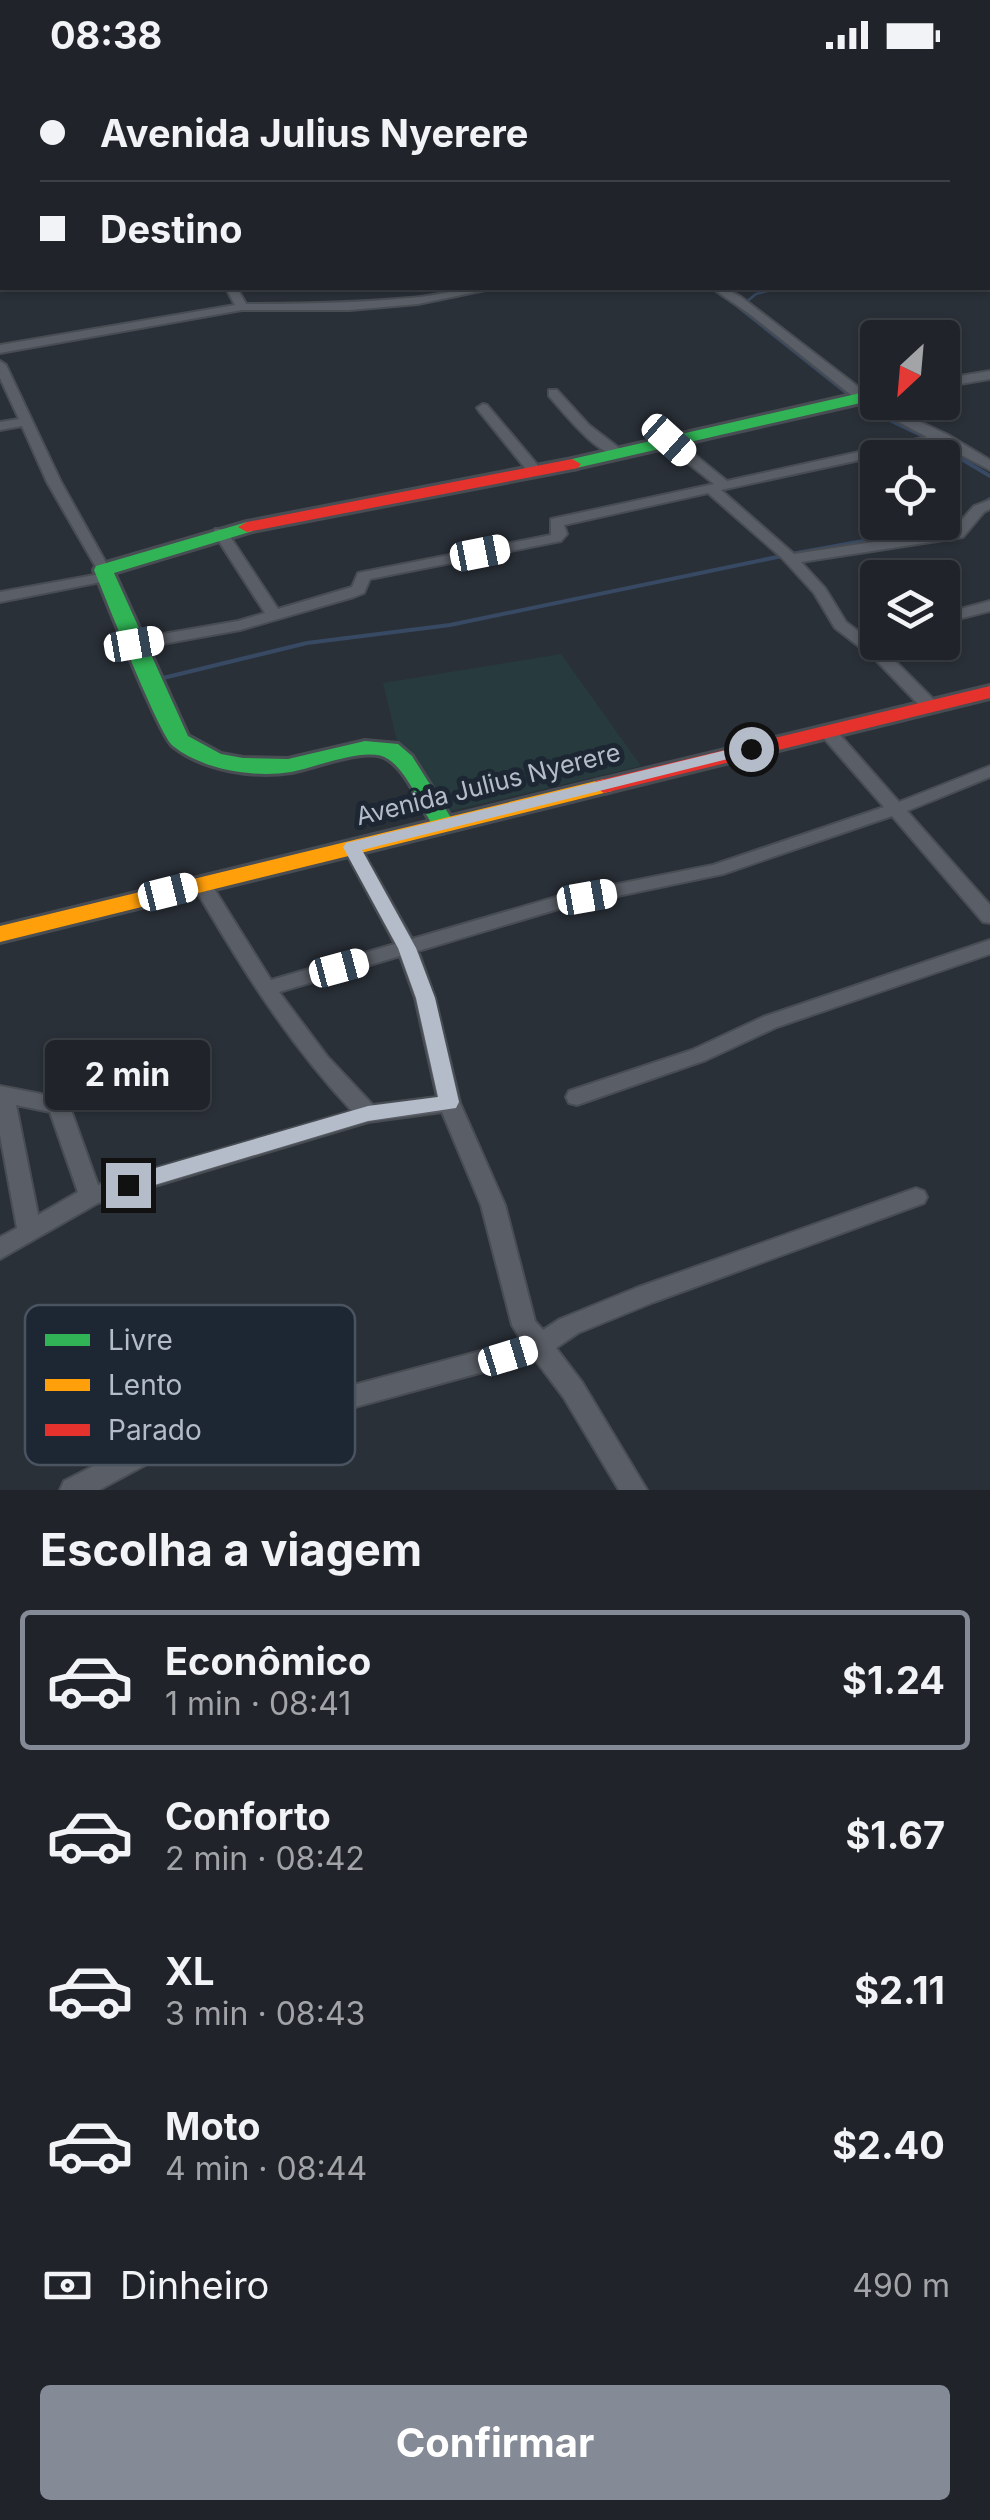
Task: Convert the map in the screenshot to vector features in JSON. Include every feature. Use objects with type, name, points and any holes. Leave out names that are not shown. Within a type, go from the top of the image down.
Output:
[{"type":"street","points":[[233,290],[242,307]]},
{"type":"street","points":[[0,350],[242,307],[350,307],[478,290]]},
{"type":"street","points":[[722,290],[743,301],[860,389]]},
{"type":"street","points":[[0,367],[104,574],[178,740],[226,763],[268,766],[288,766],[365,748],[390,749],[404,761],[442,824]]},
{"type":"street","points":[[960,380],[990,376]]},
{"type":"street","points":[[553,393],[584,428],[618,454]]},
{"type":"street","points":[[0,597],[104,574],[220,532],[618,454],[860,398]]},
{"type":"street","points":[[482,408],[535,471]]},
{"type":"street","points":[[912,420],[990,466]]},
{"type":"street","points":[[0,426],[25,422]]},
{"type":"street","points":[[134,644],[274,615],[358,591],[363,576],[556,538],[560,534],[556,522],[943,438]]},
{"type":"street","points":[[669,440],[820,591],[840,625],[860,634]]},
{"type":"street","points":[[790,559],[958,534],[979,509],[990,504]]},
{"type":"street","points":[[220,532],[274,615]]},
{"type":"street","points":[[960,614],[990,606]]},
{"type":"street","points":[[889,660],[930,706]]},
{"type":"street","name":"Avenida Julius Nyerere","points":[[0,934],[990,692]]},
{"type":"street","points":[[827,731],[990,917]]},
{"type":"street","points":[[266,989],[562,902],[716,870],[959,787],[990,770]]},
{"type":"street","points":[[352,847],[407,948],[426,998],[449,1102],[494,1205],[524,1325],[541,1345],[634,1490]]},
{"type":"street","points":[[201,883],[266,989],[345,1091],[368,1114]]},
{"type":"street","points":[[577,1097],[699,1056],[796,1012],[990,947]]},
{"type":"street","points":[[29,1229],[1,1093],[59,1106],[92,1196]]},
{"type":"street","points":[[0,1249],[92,1196],[368,1114],[449,1102]]},
{"type":"street","points":[[355,1396],[541,1345],[569,1326],[630,1301],[916,1197]]},
{"type":"street","points":[[73,1490],[120,1465]]},
{"type":"green space","points":[[561,654],[641,766],[442,813],[398,745],[383,683]]},
{"type":"waterway","points":[[771,290],[756,294],[739,308],[867,410],[926,438]]},
{"type":"waterway","points":[[960,458],[990,476]]},
{"type":"waterway","points":[[971,510],[990,499]]},
{"type":"waterway","points":[[791,554],[869,540]]},
{"type":"waterway","points":[[159,679],[307,643],[450,625],[782,556]]},
{"type":"traffic: fast","points":[[572,464],[860,398]]},
{"type":"traffic: fast","points":[[247,527],[103,570],[179,740],[214,759],[243,765],[288,766],[365,748],[390,749],[404,761],[443,824]]},
{"type":"traffic: slow","points":[[0,934],[604,786]]},
{"type":"traffic: jam","points":[[247,527],[572,464]]},
{"type":"traffic: jam","points":[[604,786],[990,692]]},
{"type":"route","points":[[128,1185],[368,1114],[449,1102],[426,998],[407,948],[352,847],[751,749]]}]
